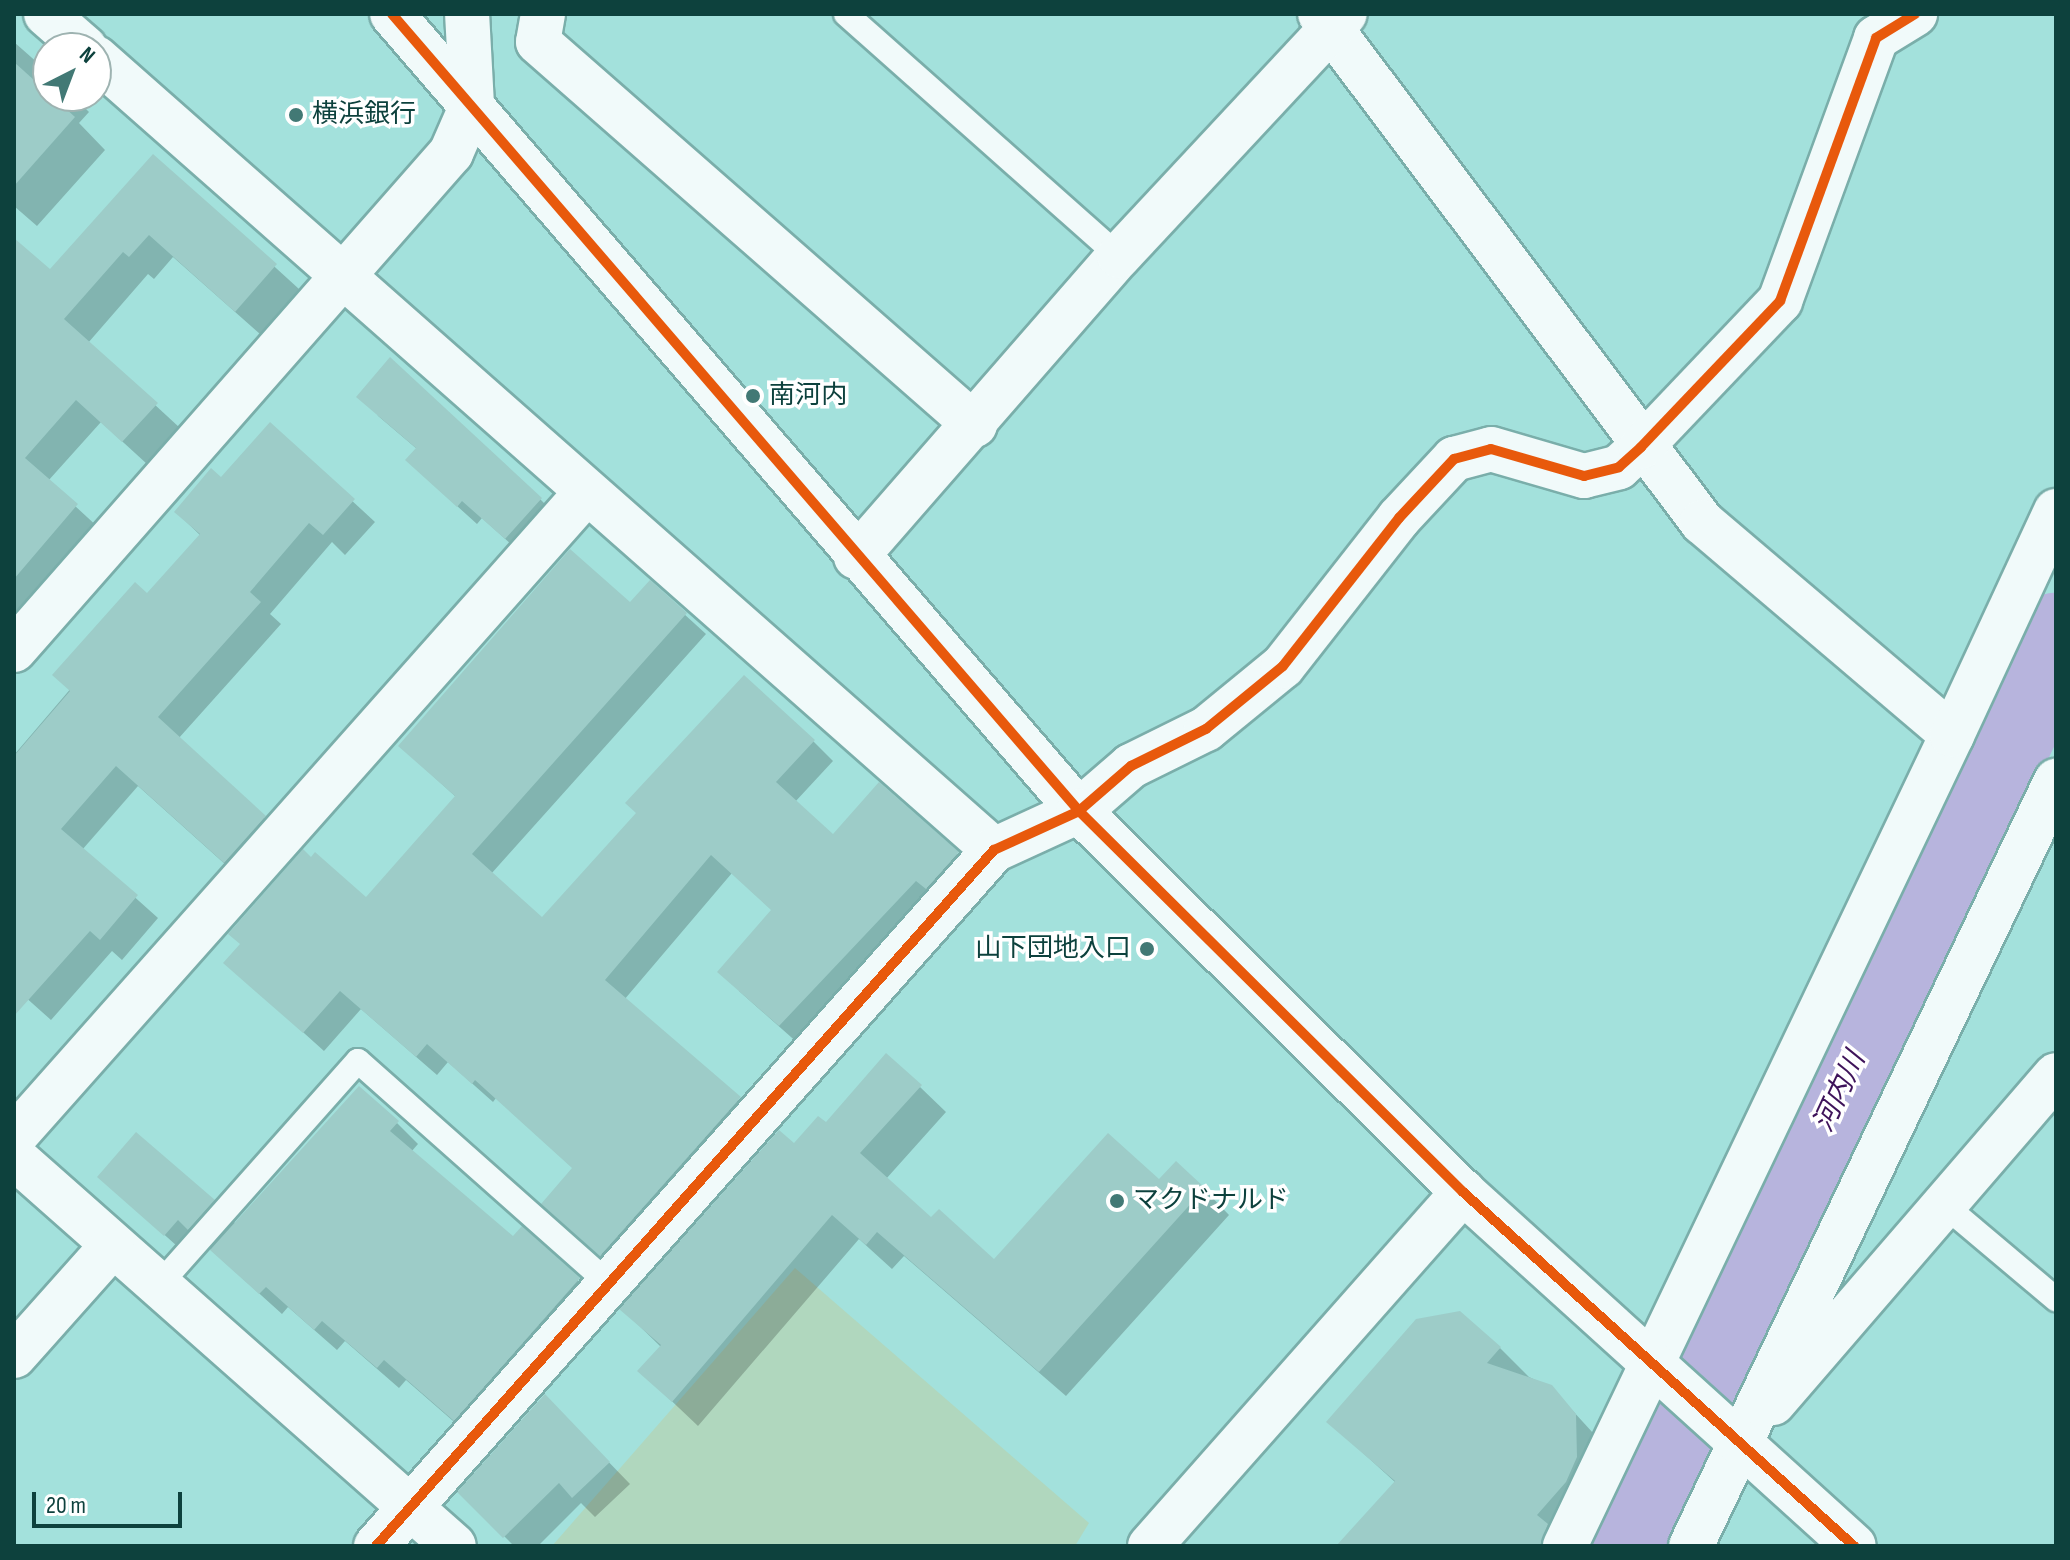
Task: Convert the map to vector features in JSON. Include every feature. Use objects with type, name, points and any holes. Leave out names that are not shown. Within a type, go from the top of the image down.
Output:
[{"type":"street","points":[[46,14],[67,32]]},
{"type":"street","points":[[392,14],[856,557],[1079,811],[1463,1192],[1733,1440],[1854,1546]]},
{"type":"street","points":[[14,650],[451,153],[472,105],[467,14]]},
{"type":"street","points":[[543,14],[538,42],[975,425]]},
{"type":"street","points":[[376,1546],[994,850],[1079,811],[1131,766],[1206,729],[1283,666],[1399,518],[1454,459],[1491,449],[1584,476],[1619,467],[1641,447],[1780,301],[1876,38],[1915,14]]},
{"type":"street","points":[[856,557],[975,425],[1119,256],[1333,18],[1641,447],[1702,522],[1952,735]]},
{"type":"street","points":[[112,72],[994,850]]},
{"type":"street","points":[[14,1137],[586,493]]},
{"type":"street","points":[[1565,1546],[2056,511]]},
{"type":"street","points":[[1691,1546],[1733,1440],[2056,781]]},
{"type":"street","points":[[1733,1440],[2056,1075]]},
{"type":"street","points":[[14,1157],[454,1546]]},
{"type":"street","points":[[1150,1546],[1463,1192]]},
{"type":"street","points":[[14,1356],[112,1246]]},
{"type":"lane","points":[[846,14],[1119,256]]},
{"type":"lane","points":[[158,1286],[358,1061],[609,1284]]},
{"type":"lane","points":[[1943,1204],[2056,1299]]},
{"type":"green space","points":[[795,1268],[1089,1523],[1075,1546],[552,1546]]},
{"type":"building","points":[[14,62],[32,78],[32,112],[69,112],[75,117],[14,186]]},
{"type":"building","points":[[153,154],[277,264],[235,312],[149,235],[129,257],[123,252],[64,319],[158,403],[122,442],[76,400],[25,458],[78,504],[14,579],[14,238],[50,269]]},
{"type":"building","points":[[390,357],[542,498],[505,539],[462,501],[457,507],[405,460],[416,448],[356,397]]},
{"type":"building","points":[[270,422],[355,499],[323,535],[309,523],[250,592],[261,602],[158,717],[266,816],[224,863],[116,766],[61,829],[138,895],[100,940],[90,931],[14,1016],[14,756],[70,691],[52,675],[135,582],[147,593],[200,534],[174,512],[211,468],[221,477]]},
{"type":"building","points":[[570,549],[630,602],[650,580],[687,613],[472,854],[542,917],[636,813],[625,803],[744,675],[815,740],[776,782],[833,834],[879,782],[959,852],[926,889],[916,881],[779,1026],[717,972],[771,910],[711,855],[605,980],[741,1097],[600,1256],[541,1204],[572,1168],[475,1080],[472,1084],[427,1044],[416,1057],[340,991],[303,1033],[223,963],[240,944],[228,934],[303,849],[311,857],[315,852],[366,897],[455,796],[398,746]]},
{"type":"building","points":[[886,1053],[922,1085],[860,1153],[931,1217],[939,1209],[994,1259],[1108,1133],[1159,1179],[1176,1161],[1205,1188],[1039,1372],[877,1232],[866,1245],[832,1215],[672,1402],[637,1371],[661,1345],[619,1309],[779,1130],[794,1143],[818,1116],[826,1122]]},
{"type":"building","points":[[359,1086],[399,1121],[390,1131],[513,1236],[522,1226],[580,1278],[454,1421],[384,1360],[377,1368],[322,1321],[314,1330],[266,1287],[259,1294],[210,1250]]},
{"type":"building","points":[[136,1132],[215,1200],[188,1230],[178,1220],[164,1236],[97,1177]]},
{"type":"building","points":[[1460,1311],[1501,1347],[1487,1363],[1552,1385],[1576,1414],[1577,1457],[1566,1482],[1537,1515],[1548,1524],[1540,1546],[1336,1546],[1395,1481],[1326,1422],[1416,1319]]},
{"type":"building","points":[[545,1394],[610,1462],[572,1498],[559,1483],[503,1538],[457,1492]]},
{"type":"waterway","name":"河内川","points":[[1624,1546],[2056,638]]},
{"type":"cycle path","points":[[392,14],[1079,811],[1463,1192],[1854,1546]]},
{"type":"cycle path","points":[[376,1546],[994,850],[1079,811],[1131,766],[1206,729],[1283,666],[1399,518],[1454,459],[1491,449],[1584,476],[1619,467],[1641,447],[1780,301],[1876,38],[1915,14]]},
{"type":"place","name":"横浜銀行","points":[[296,115]]},
{"type":"place","name":"南河内","points":[[753,396]]},
{"type":"place","name":"山下団地入口","points":[[1147,949]]},
{"type":"place","name":"マクドナルド","points":[[1117,1201]]}]
